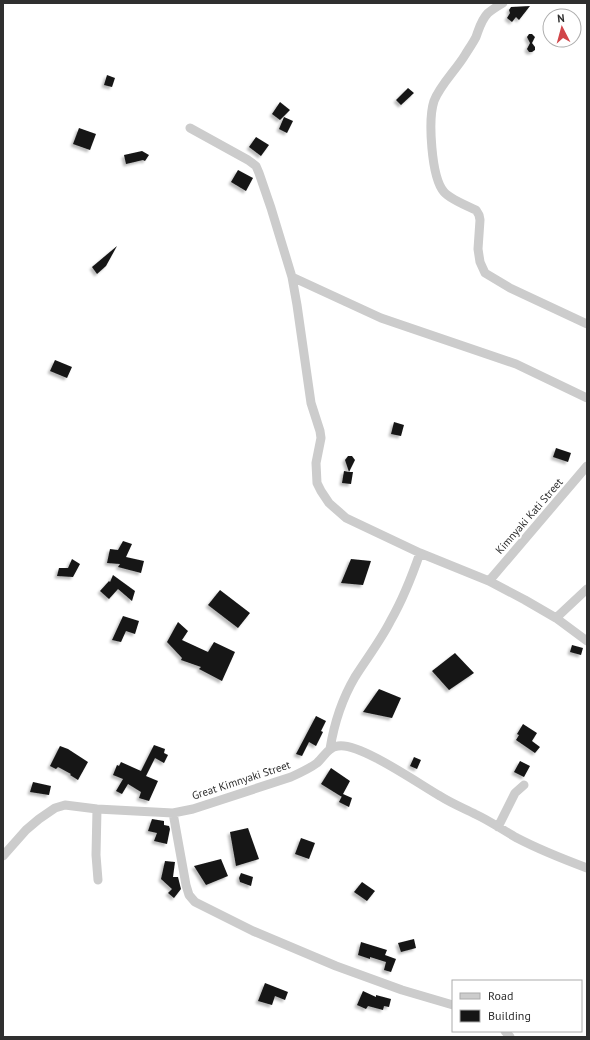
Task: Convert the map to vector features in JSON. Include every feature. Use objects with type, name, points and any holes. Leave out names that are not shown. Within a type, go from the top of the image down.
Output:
[{"type":"street","points":[[503,3],[488,14],[481,22],[476,37],[467,52],[454,72],[442,86],[434,100],[431,117],[433,155],[436,173],[444,193],[476,210],[479,215],[480,233],[478,249],[480,262],[485,273],[510,288],[587,324]]},
{"type":"street","points":[[190,128],[256,166],[271,208],[292,277],[311,403],[321,438],[317,455],[317,483],[328,503],[346,518],[420,553],[489,581],[556,618],[587,641]]},
{"type":"street","points":[[292,277],[382,318],[516,364],[587,398]]},
{"type":"street","name":"Kimnyaki Kati Street","points":[[489,581],[587,466]]},
{"type":"street","points":[[330,749],[333,728],[342,704],[354,678],[391,621],[420,553]]},
{"type":"street","points":[[556,618],[587,589]]},
{"type":"street","points":[[330,749],[343,745],[354,748],[403,774],[441,797],[544,851],[587,868]]},
{"type":"street","name":"Great Kimnyaki Street","points":[[3,856],[26,830],[55,808],[65,805],[75,805],[98,809],[173,812],[193,809],[291,778],[306,771],[317,763],[330,749]]},
{"type":"street","points":[[498,827],[515,793],[524,785]]},
{"type":"street","points":[[98,809],[96,855],[98,880]]},
{"type":"street","points":[[173,812],[186,885],[189,895],[195,902],[253,931],[336,966],[402,990],[452,1005]]},
{"type":"building","points":[[530,6],[519,20],[516,17],[512,22],[507,18],[511,7]]},
{"type":"building","points":[[529,34],[532,34],[535,37],[532,43],[535,50],[532,52],[529,52],[527,49],[530,43],[527,37]]},
{"type":"building","points":[[107,75],[115,78],[112,87],[104,85]]},
{"type":"building","points":[[408,88],[414,93],[401,105],[396,100]]},
{"type":"building","points":[[280,102],[290,110],[280,120],[272,114]]},
{"type":"building","points":[[284,117],[293,121],[287,133],[279,129]]},
{"type":"building","points":[[79,128],[96,134],[90,150],[73,144]]},
{"type":"building","points":[[256,137],[269,145],[261,156],[249,147]]},
{"type":"building","points":[[142,151],[149,155],[145,161],[143,160],[126,164],[124,155]]},
{"type":"building","points":[[238,170],[253,178],[246,191],[231,182]]},
{"type":"building","points":[[117,246],[106,266],[97,274],[92,267]]},
{"type":"building","points":[[55,360],[72,367],[67,378],[50,371]]},
{"type":"building","points":[[394,422],[404,425],[401,436],[391,434]]},
{"type":"building","points":[[556,448],[571,453],[568,462],[553,457]]},
{"type":"building","points":[[348,456],[352,456],[355,460],[349,472],[345,460]]},
{"type":"building","points":[[344,471],[353,472],[351,484],[342,483]]},
{"type":"building","points":[[123,541],[132,544],[126,557],[144,561],[141,573],[118,567],[120,564],[107,563],[110,549],[118,550]]},
{"type":"building","points":[[72,559],[80,564],[73,577],[57,576],[59,568],[68,568]]},
{"type":"building","points":[[351,559],[371,561],[363,585],[341,583]]},
{"type":"building","points":[[113,575],[135,591],[132,601],[118,589],[109,599],[100,591],[109,581],[110,582]]},
{"type":"building","points":[[220,590],[250,613],[238,628],[208,605]]},
{"type":"building","points":[[123,616],[139,621],[135,634],[126,631],[121,642],[112,640]]},
{"type":"building","points":[[178,622],[188,631],[182,640],[208,652],[214,642],[235,652],[222,681],[199,669],[201,667],[181,660],[182,658],[167,642]]},
{"type":"building","points":[[572,645],[583,648],[581,655],[570,652]]},
{"type":"building","points":[[455,653],[474,673],[449,690],[432,671]]},
{"type":"building","points":[[379,689],[401,698],[392,718],[363,712]]},
{"type":"building","points":[[316,716],[326,721],[321,731],[323,732],[316,746],[309,742],[302,756],[296,754]]},
{"type":"building","points":[[523,724],[537,733],[532,741],[540,747],[535,753],[516,740],[519,735],[517,734]]},
{"type":"building","points":[[154,745],[165,749],[164,753],[168,755],[164,763],[155,758],[146,776],[158,781],[149,801],[139,798],[141,792],[128,784],[122,794],[116,791],[123,779],[113,775],[117,765],[119,766],[121,762],[141,771]]},
{"type":"building","points":[[60,746],[68,749],[88,762],[78,780],[70,775],[71,774],[58,767],[56,769],[50,766]]},
{"type":"building","points":[[414,757],[421,760],[417,769],[410,766]]},
{"type":"building","points":[[520,761],[530,766],[524,777],[514,772]]},
{"type":"building","points":[[331,768],[350,781],[343,794],[352,798],[349,807],[339,802],[342,797],[321,784]]},
{"type":"building","points":[[33,782],[51,786],[49,795],[30,792]]},
{"type":"building","points":[[152,819],[164,821],[164,825],[169,826],[170,829],[167,844],[154,841],[157,833],[148,831]]},
{"type":"building","points":[[248,828],[259,859],[236,866],[230,832]]},
{"type":"building","points":[[301,838],[315,843],[309,859],[295,854]]},
{"type":"building","points":[[221,859],[228,876],[206,885],[194,866]]},
{"type":"building","points":[[165,861],[175,862],[173,877],[178,877],[181,889],[174,898],[168,893],[172,889],[161,879]]},
{"type":"building","points":[[241,873],[253,877],[251,886],[240,882],[239,878]]},
{"type":"building","points":[[362,882],[375,891],[367,901],[354,892]]},
{"type":"building","points":[[414,939],[416,948],[401,952],[398,943]]},
{"type":"building","points":[[361,942],[387,950],[385,955],[396,959],[391,972],[384,970],[386,962],[358,955]]},
{"type":"building","points":[[265,983],[288,992],[285,1000],[275,996],[272,1005],[258,1001]]},
{"type":"building","points":[[363,991],[376,997],[376,995],[391,999],[389,1007],[384,1006],[383,1010],[368,1006],[366,1009],[357,1005]]}]
